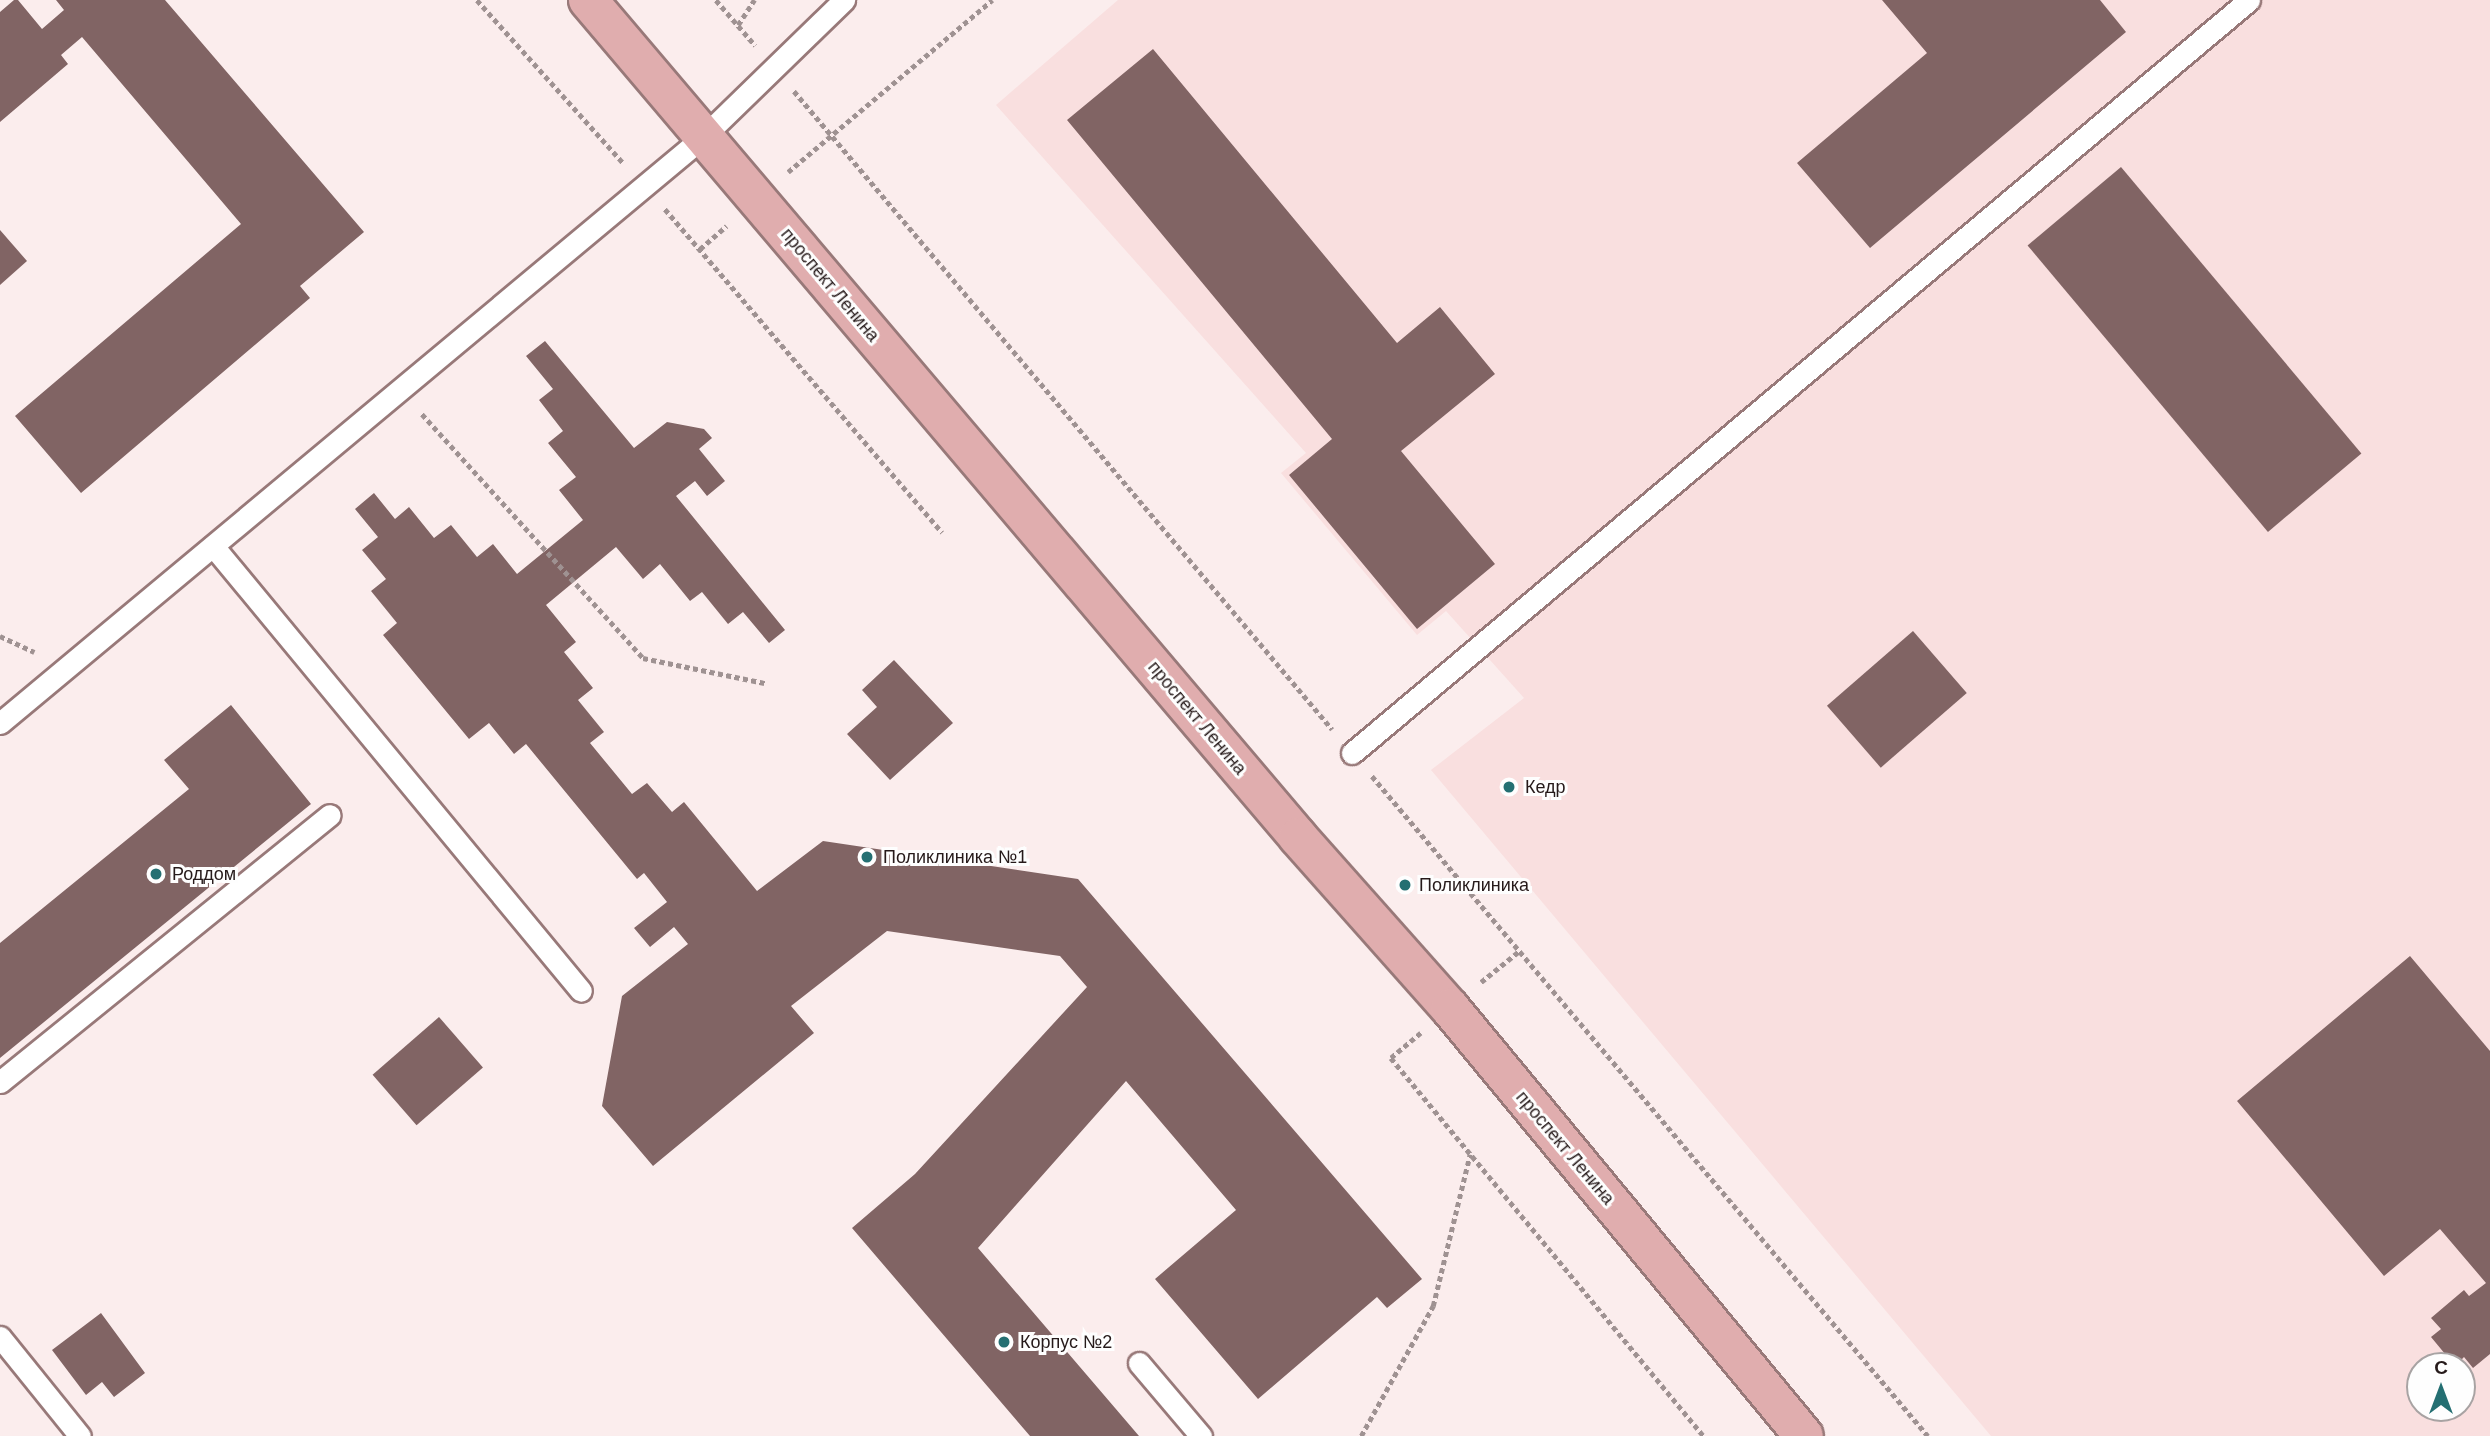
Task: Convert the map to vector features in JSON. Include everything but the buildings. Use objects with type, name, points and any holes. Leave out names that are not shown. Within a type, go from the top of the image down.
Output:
[{"type":"main road","name":"проспект Ленина","points":[[588,0],[1298,837],[1450,1007],[1798,1434]]},
{"type":"lane","points":[[0,723],[703,137],[844,0]]},
{"type":"lane","points":[[1352,752],[2249,0]]},
{"type":"lane","points":[[213,546],[581,991]]},
{"type":"lane","points":[[0,1082],[330,815]]},
{"type":"lane","points":[[0,1337],[80,1436]]},
{"type":"lane","points":[[1139,1363],[1201,1436]]},
{"type":"path","points":[[477,0],[700,249],[942,532]]},
{"type":"path","points":[[716,0],[1928,1436]]},
{"type":"path","points":[[738,25],[754,0]]},
{"type":"path","points":[[700,249],[830,135],[992,0]]},
{"type":"path","points":[[437,431],[643,658],[765,683]]},
{"type":"path","points":[[1391,1058],[1704,1436]]},
{"type":"path","points":[[1361,1436],[1433,1306],[1470,1153]]},
{"type":"shaded area","points":[[1118,0],[2490,0],[2490,1436],[1991,1436],[1431,770],[1524,698],[1446,611],[1417,635],[1281,473],[1306,453],[996,105]]},
{"type":"place","name":"Кедр","points":[[1509,787]]},
{"type":"place","name":"Поликлиника №1","points":[[867,857]]},
{"type":"place","name":"Роддом","points":[[156,874]]},
{"type":"place","name":"Поликлиника","points":[[1405,885]]},
{"type":"place","name":"Корпус №2","points":[[1004,1342]]}]
